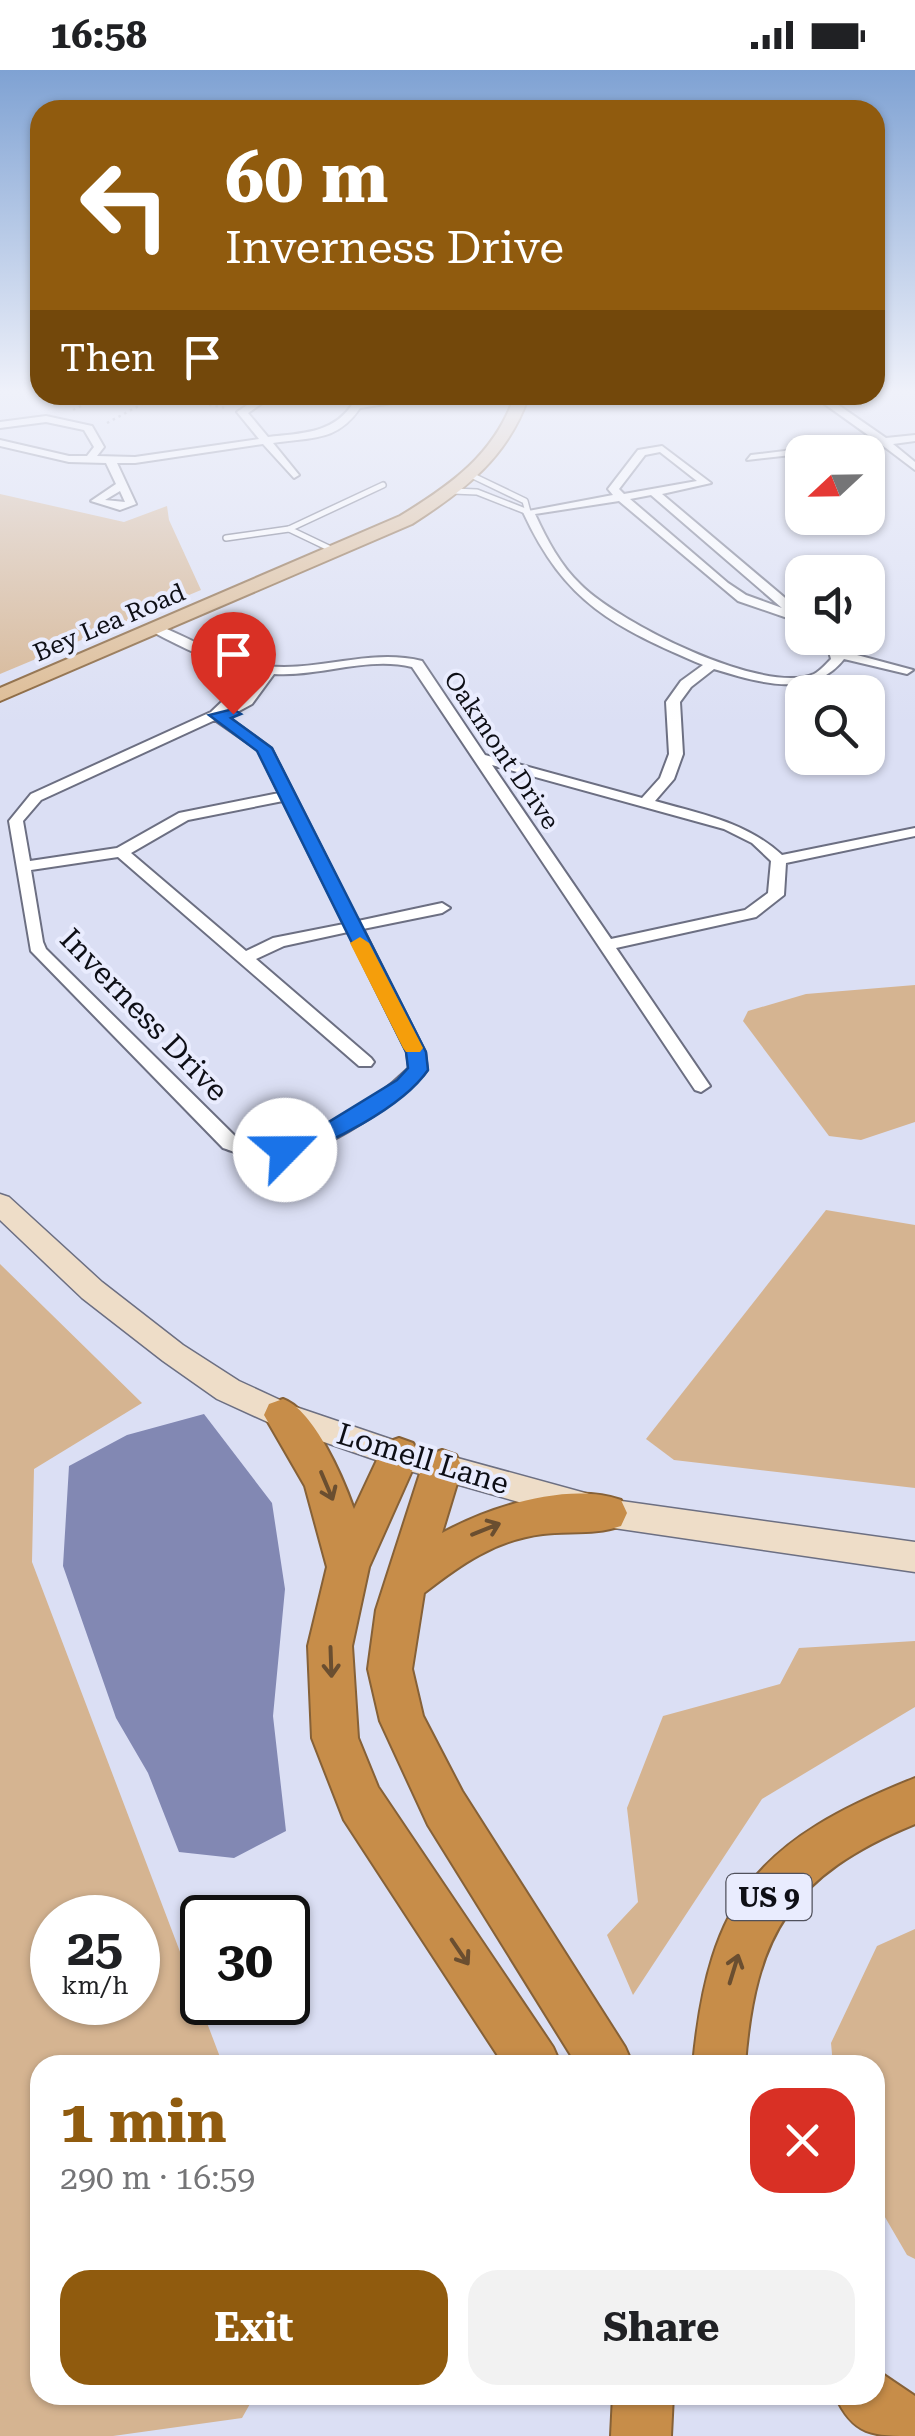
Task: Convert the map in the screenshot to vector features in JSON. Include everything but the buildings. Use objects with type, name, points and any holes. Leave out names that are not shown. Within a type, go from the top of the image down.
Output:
[{"type":"highway","points":[[283,1415],[320,1470],[332,1498],[348,1567]]},
{"type":"highway","points":[[400,1455],[348,1567],[330,1646],[335,1738],[361,1803],[528,2055]]},
{"type":"highway","points":[[442,1467],[397,1610],[390,1669],[402,1721],[445,1808],[600,2055]]},
{"type":"highway","points":[[404,1582],[456,1542],[495,1524],[538,1514],[607,1513]]},
{"type":"highway","name":"US 9","points":[[719,2055],[720,2026],[734,1966],[758,1910],[794,1865],[824,1842],[876,1815],[915,1801]]},
{"type":"highway","points":[[885,2398],[915,2431]]},
{"type":"highway","points":[[641,2436],[643,2405]]},
{"type":"highway","points":[[879,2405],[915,2431]]},
{"type":"main road","name":"Bey Lea Road","points":[[0,695],[336,552],[431,504]]},
{"type":"street","points":[[578,504],[528,512],[560,571],[586,598],[710,666],[765,679],[808,679],[831,670],[838,655]]},
{"type":"street","points":[[629,504],[724,586],[742,598],[785,613]]},
{"type":"street","points":[[668,504],[785,604]]},
{"type":"street","name":"Oakmont Drive","points":[[156,629],[226,664],[252,670],[311,670],[388,658],[416,664],[701,1086]]},
{"type":"street","points":[[842,655],[907,670]]},
{"type":"street","points":[[646,801],[667,779],[676,754],[674,702],[686,684],[710,666]]},
{"type":"street","name":"Inverness Drive","points":[[216,715],[257,740],[416,1052],[418,1070],[404,1085],[312,1142],[260,1152],[230,1142],[39,951],[16,821],[22,808],[36,796],[216,715],[231,702],[252,670]]},
{"type":"street","name":"Inverness Drive","points":[[216,715],[233,714],[269,672]]},
{"type":"street","points":[[482,758],[729,826],[757,840],[779,860]]},
{"type":"street","points":[[24,867],[121,852],[184,816],[286,796]]},
{"type":"street","points":[[779,860],[915,832]]},
{"type":"street","points":[[121,852],[365,1062]]},
{"type":"street","points":[[606,946],[750,914],[776,895],[779,860]]},
{"type":"street","points":[[245,958],[279,942],[442,908]]},
{"type":"street","name":"Lomell Lane","points":[[0,1204],[92,1290],[173,1353],[228,1390],[283,1415],[400,1455],[607,1513],[915,1558]]},
{"type":"lane","points":[[226,538],[290,529],[341,504]]},
{"type":"lane","points":[[508,504],[528,512]]},
{"type":"lane","points":[[525,504],[528,512]]},
{"type":"lane","points":[[290,529],[336,552]]},
{"type":"shaded area","points":[[0,504],[46,504],[124,522],[167,506],[169,520],[201,590],[0,674]]},
{"type":"shaded area","points":[[915,985],[915,1122],[861,1140],[829,1136],[743,1021],[748,1011],[806,994]]},
{"type":"shaded area","points":[[826,1210],[915,1225],[915,1488],[674,1460],[646,1439]]},
{"type":"shaded area","points":[[0,1264],[142,1403],[34,1469],[32,1562],[158,1895],[30,1895],[30,2025],[160,2025],[160,1899],[180,1952],[180,2025],[208,2025],[219,2055],[30,2055],[30,2405],[249,2405],[242,2418],[113,2436],[0,2436]]},
{"type":"shaded area","points":[[915,1641],[915,1707],[762,1799],[633,1995],[607,1935],[638,1902],[627,1808],[663,1716],[780,1684],[799,1648]]},
{"type":"shaded area","points":[[915,1929],[915,2259],[907,2255],[885,2217],[885,2055],[832,2055],[831,2043],[877,1946]]},
{"type":"water","points":[[204,1414],[272,1503],[285,1589],[273,1716],[286,1831],[234,1858],[179,1852],[148,1773],[116,1718],[63,1566],[69,1466],[127,1435]]},
{"type":"slow traffic","points":[[360,943],[413,1048]]},
{"type":"route","points":[[233,714],[216,715],[264,748],[416,1052],[418,1070],[404,1085],[312,1142],[285,1150]]}]
